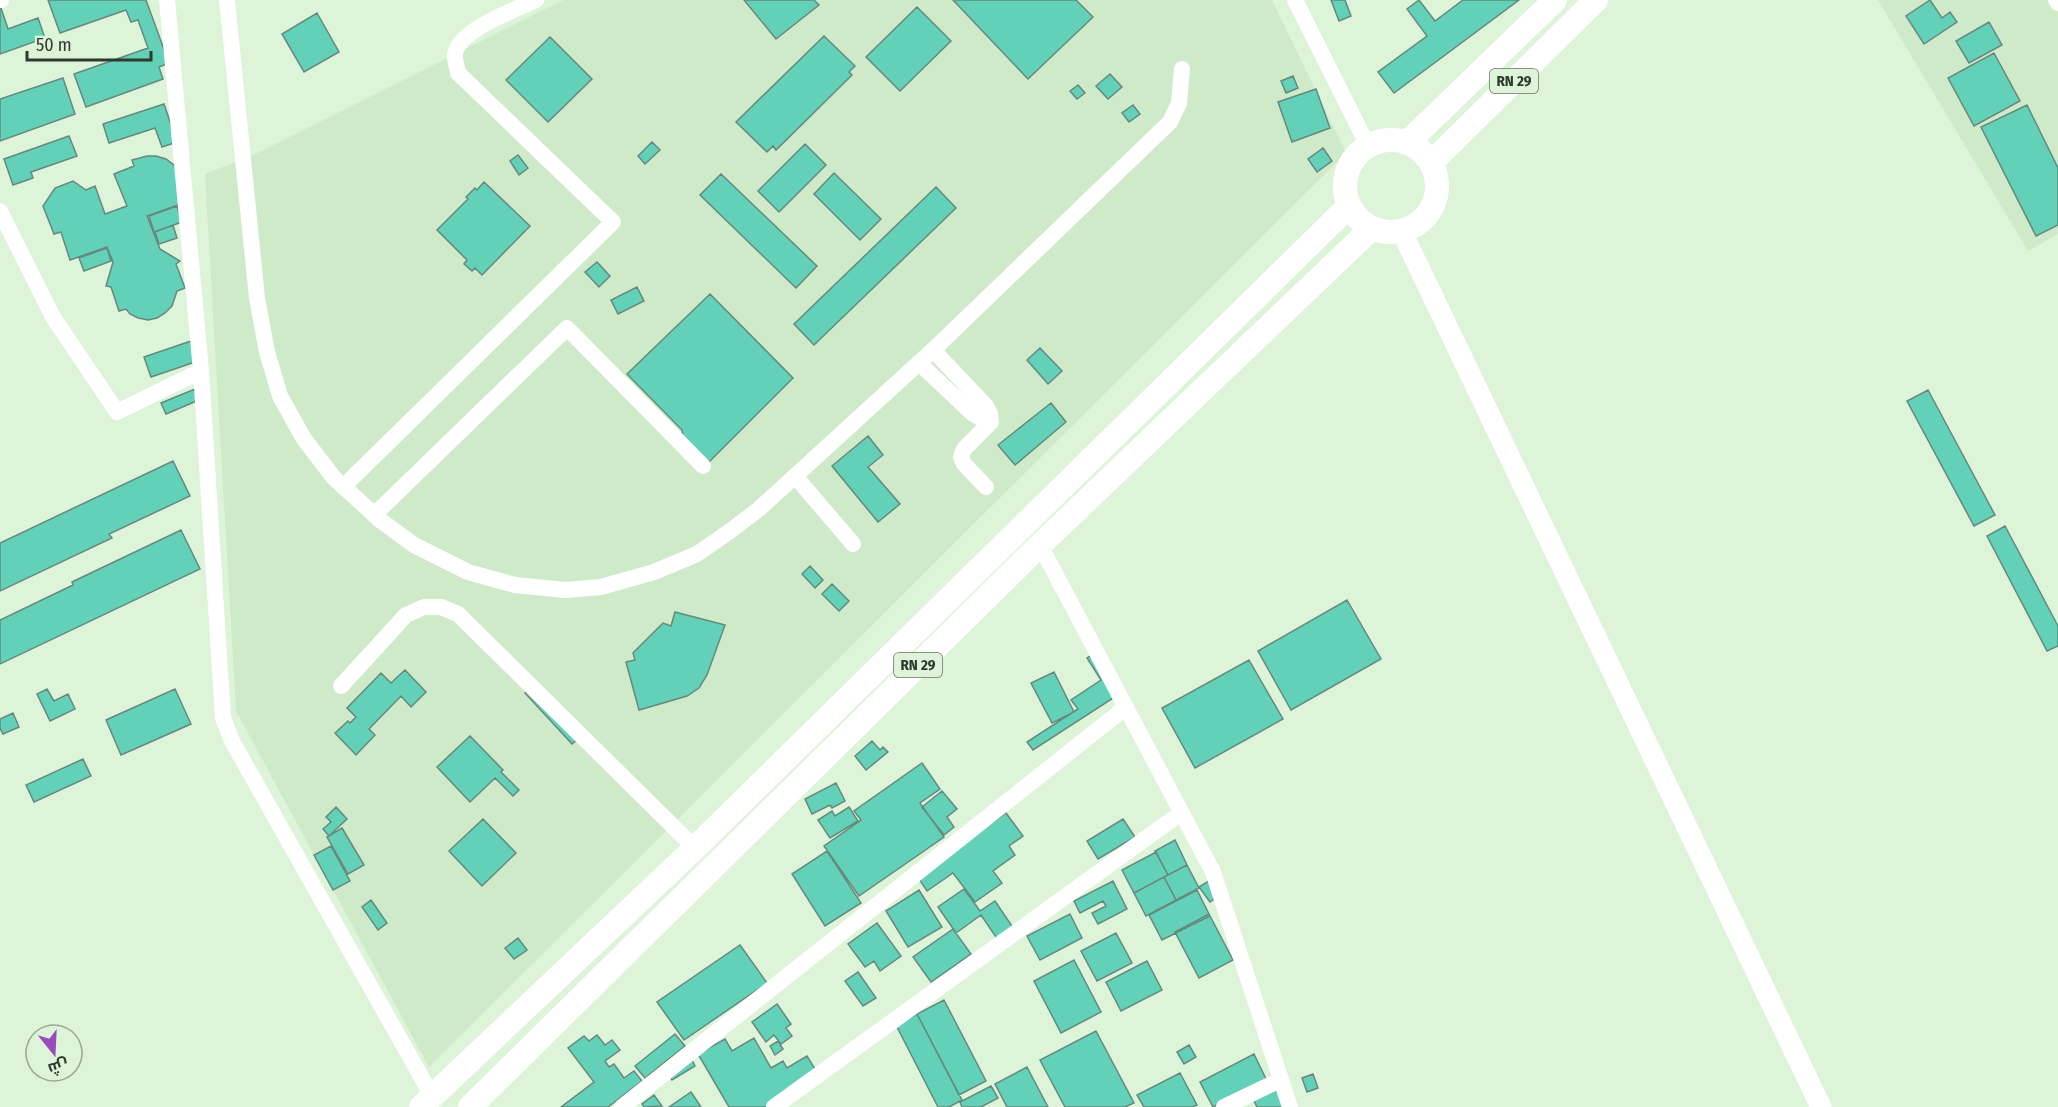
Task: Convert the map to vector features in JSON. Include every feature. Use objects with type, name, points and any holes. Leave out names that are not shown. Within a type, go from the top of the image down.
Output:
[{"type":"highway","name":"RN 29","points":[[1407,143],[1555,0]]},
{"type":"highway","name":"RN 29","points":[[1431,163],[1596,0]]},
{"type":"highway","points":[[1387,140],[1407,143],[1421,151],[1431,163],[1437,183],[1433,204],[1420,221],[1401,230],[1391,232],[1372,228],[1363,222],[1349,206],[1345,187],[1348,168],[1353,159],[1368,146],[1387,140]]},
{"type":"highway","points":[[426,1101],[695,848],[1349,206]]},
{"type":"highway","name":"RN 29","points":[[470,1107],[1040,545],[1372,228]]},
{"type":"main road","points":[[1401,230],[1821,1107]]},
{"type":"street","points":[[167,0],[201,371],[223,718],[226,731],[426,1101]]},
{"type":"street","points":[[227,0],[257,298],[267,352],[280,396],[304,440],[343,487],[374,515],[414,545],[468,572],[515,585],[565,590],[601,587],[654,572],[697,554],[759,509],[933,350],[1170,122],[1179,103],[1182,69]]},
{"type":"street","points":[[343,487],[613,222],[458,73],[454,52],[462,39],[488,23],[536,0]]},
{"type":"street","points":[[1295,0],[1368,146]]},
{"type":"street","points":[[0,211],[53,317],[117,412],[201,371]]},
{"type":"street","points":[[374,515],[567,328],[703,466]]},
{"type":"street","points":[[933,350],[986,406],[991,422]]},
{"type":"street","points":[[919,363],[974,414],[991,422]]},
{"type":"street","points":[[986,487],[964,464],[961,457],[964,449],[991,422]]},
{"type":"street","points":[[795,476],[853,544]]},
{"type":"street","points":[[1040,545],[1213,872],[1290,1107]]},
{"type":"street","points":[[341,686],[406,615],[424,607],[441,607],[458,614],[695,848]]},
{"type":"street","points":[[622,1107],[1125,708]]},
{"type":"street","points":[[774,1107],[1181,813]]},
{"type":"street","points":[[1224,1107],[1280,1080]]},
{"type":"shaded area","points":[[563,0],[1272,0],[1346,153],[429,1067],[236,711],[205,174],[253,155]]},
{"type":"shaded area","points":[[1878,0],[2058,0],[2058,234],[2028,251]]},
{"type":"building","points":[[48,0],[146,0],[169,63],[159,67],[163,79],[86,107],[74,74],[148,48],[138,20],[131,22],[126,10],[60,33]]},
{"type":"building","points":[[744,0],[814,0],[819,5],[776,39]]},
{"type":"building","points":[[953,0],[1076,0],[1093,17],[1028,79]]},
{"type":"building","points":[[1331,0],[1345,0],[1351,16],[1339,21]]},
{"type":"building","points":[[1419,0],[1435,21],[1463,0],[1519,0],[1394,93],[1378,72],[1427,36],[1407,9]]},
{"type":"building","points":[[1930,0],[1942,18],[1950,12],[1957,22],[1924,44],[1906,16]]},
{"type":"building","points":[[0,5],[8,29],[38,18],[45,38],[0,54]]},
{"type":"building","points":[[917,7],[951,41],[900,91],[866,57]]},
{"type":"building","points":[[317,13],[339,52],[304,72],[282,34]]},
{"type":"building","points":[[1989,22],[2002,45],[1969,63],[1956,41]]},
{"type":"building","points":[[824,36],[855,66],[849,72],[852,75],[776,150],[773,146],[767,152],[736,122]]},
{"type":"building","points":[[550,37],[592,79],[548,122],[506,80]]},
{"type":"building","points":[[1994,53],[2020,101],[1974,126],[1948,78]]},
{"type":"building","points":[[1110,74],[1122,87],[1108,99],[1096,86]]},
{"type":"building","points":[[1293,76],[1298,88],[1286,93],[1281,81]]},
{"type":"building","points":[[63,78],[75,114],[0,141],[0,99]]},
{"type":"building","points":[[1078,85],[1085,93],[1077,99],[1070,91]]},
{"type":"building","points":[[1316,89],[1330,128],[1292,142],[1278,102]]},
{"type":"building","points":[[164,104],[177,142],[162,147],[155,128],[109,143],[103,124]]},
{"type":"building","points":[[1133,105],[1140,114],[1129,122],[1122,113]]},
{"type":"building","points":[[2027,105],[2058,168],[2058,225],[2036,236],[1981,127]]},
{"type":"building","points":[[69,136],[77,156],[31,172],[33,178],[13,185],[4,159]]},
{"type":"building","points":[[652,142],[660,150],[645,164],[638,156]]},
{"type":"building","points":[[805,144],[826,165],[779,212],[758,191]]},
{"type":"building","points":[[1323,148],[1332,161],[1317,172],[1308,159]]},
{"type":"building","points":[[518,155],[528,168],[519,175],[510,161]]},
{"type":"building","points":[[147,156],[166,159],[174,165],[180,178],[181,204],[147,216],[160,249],[180,261],[176,264],[185,288],[177,291],[172,306],[165,313],[148,320],[130,314],[126,309],[119,311],[111,287],[106,286],[113,262],[107,247],[70,260],[61,232],[54,234],[43,206],[55,188],[73,181],[86,190],[95,186],[105,214],[127,206],[114,174],[134,166],[132,160]]},
{"type":"building","points":[[834,173],[881,219],[860,240],[814,194]]},
{"type":"building","points":[[721,174],[817,266],[796,288],[700,195]]},
{"type":"building","points":[[484,182],[530,226],[482,275],[475,268],[472,271],[464,264],[467,260],[437,230],[468,199],[466,197]]},
{"type":"building","points":[[936,187],[956,208],[814,345],[794,324]]},
{"type":"building","points":[[177,206],[182,222],[154,232],[149,216]]},
{"type":"building","points":[[173,225],[177,238],[159,244],[155,232]]},
{"type":"building","points":[[107,248],[111,261],[84,271],[79,258]]},
{"type":"building","points":[[597,262],[610,276],[599,287],[585,272]]},
{"type":"building","points":[[637,287],[644,301],[618,314],[611,300]]},
{"type":"building","points":[[710,294],[793,378],[708,463],[683,438],[682,430],[627,374]]},
{"type":"building","points":[[191,341],[198,361],[151,377],[144,357]]},
{"type":"building","points":[[1040,348],[1062,371],[1048,384],[1027,360]]},
{"type":"building","points":[[195,389],[199,400],[166,414],[161,403]]},
{"type":"building","points":[[1928,390],[1995,515],[1974,526],[1907,401]]},
{"type":"building","points":[[1051,403],[1066,422],[1015,465],[998,445]]},
{"type":"building","points":[[868,436],[883,455],[868,467],[900,504],[878,522],[832,466]]},
{"type":"building","points":[[173,461],[190,496],[109,534],[112,538],[0,591],[0,543]]},
{"type":"building","points":[[2005,526],[2058,626],[2058,646],[2047,651],[1987,536]]},
{"type":"building","points":[[181,530],[200,569],[0,664],[0,620],[73,585],[72,582]]},
{"type":"building","points":[[810,566],[823,580],[815,588],[802,574]]},
{"type":"building","points":[[832,584],[849,601],[839,611],[822,594]]},
{"type":"building","points":[[1347,600],[1381,659],[1291,710],[1258,651]]},
{"type":"building","points":[[675,612],[725,625],[707,675],[699,688],[687,696],[639,710],[626,662],[635,660],[633,653],[663,623],[671,626]]},
{"type":"building","points":[[1098,651],[1124,691],[1033,750],[1027,742],[1078,709],[1071,700],[1101,680],[1087,658]]},
{"type":"building","points":[[1249,660],[1283,719],[1195,768],[1162,708]]},
{"type":"building","points":[[405,670],[426,692],[411,707],[401,696],[369,729],[375,735],[356,755],[335,733],[356,717],[347,708],[381,673],[391,683]]},
{"type":"building","points":[[1054,672],[1074,712],[1052,723],[1031,683]]},
{"type":"building","points":[[531,687],[578,739],[572,744],[525,693]]},
{"type":"building","points":[[47,689],[54,701],[68,694],[75,709],[50,721],[37,694]]},
{"type":"building","points":[[175,689],[191,724],[121,755],[106,720]]},
{"type":"building","points":[[13,713],[19,727],[3,734],[0,719]]},
{"type":"building","points":[[470,736],[519,790],[513,796],[495,778],[470,802],[437,767]]},
{"type":"building","points":[[872,741],[880,750],[883,747],[888,752],[866,770],[855,756]]},
{"type":"building","points":[[83,759],[91,776],[34,802],[26,785]]},
{"type":"building","points":[[922,763],[940,789],[920,803],[944,837],[859,896],[824,846],[861,820],[854,811]]},
{"type":"building","points":[[836,783],[845,801],[812,814],[805,799]]},
{"type":"building","points":[[942,791],[957,809],[947,817],[954,827],[944,835],[922,807]]},
{"type":"building","points":[[336,807],[347,819],[329,836],[323,829],[331,822],[326,817]]},
{"type":"building","points":[[849,807],[858,821],[830,838],[818,820],[832,811],[835,816]]},
{"type":"building","points":[[1006,813],[1023,836],[1009,846],[1015,855],[993,871],[1002,883],[975,902],[953,873],[927,891],[917,876]]},
{"type":"building","points":[[483,819],[516,853],[482,886],[449,851]]},
{"type":"building","points":[[1123,819],[1135,837],[1098,859],[1087,841]]},
{"type":"building","points":[[342,828],[364,865],[348,874],[327,837]]},
{"type":"building","points":[[1175,840],[1187,865],[1168,875],[1155,851]]},
{"type":"building","points":[[331,846],[350,881],[333,890],[314,855]]},
{"type":"building","points":[[827,851],[861,903],[825,926],[792,874]]},
{"type":"building","points":[[1156,852],[1168,875],[1134,893],[1122,870]]},
{"type":"building","points":[[1187,865],[1199,888],[1176,900],[1164,877]]},
{"type":"building","points":[[1164,877],[1176,900],[1146,916],[1134,893]]},
{"type":"building","points":[[1215,877],[1225,892],[1210,902],[1199,887]]},
{"type":"building","points":[[1113,881],[1127,909],[1098,924],[1092,913],[1106,906],[1103,901],[1080,913],[1074,901]]},
{"type":"building","points":[[964,889],[980,911],[995,901],[1014,929],[998,940],[981,915],[956,933],[938,907]]},
{"type":"building","points":[[919,890],[942,927],[908,947],[886,911]]},
{"type":"building","points":[[1197,890],[1210,916],[1162,940],[1149,915]]},
{"type":"building","points":[[371,900],[387,923],[378,930],[362,907]]},
{"type":"building","points":[[1070,914],[1082,938],[1040,960],[1027,936]]},
{"type":"building","points":[[1209,914],[1233,960],[1199,978],[1175,932]]},
{"type":"building","points":[[877,923],[901,956],[880,971],[874,961],[865,967],[848,944]]},
{"type":"building","points":[[953,929],[971,954],[931,982],[913,957]]},
{"type":"building","points":[[1116,933],[1132,963],[1097,981],[1081,951]]},
{"type":"building","points":[[518,938],[527,950],[514,959],[505,948]]},
{"type":"building","points":[[740,945],[767,983],[684,1040],[657,1002]]},
{"type":"building","points":[[1074,960],[1101,1012],[1061,1033],[1034,981]]},
{"type":"building","points":[[1147,961],[1162,990],[1121,1011],[1106,982]]},
{"type":"building","points":[[858,972],[876,998],[863,1006],[845,981]]},
{"type":"building","points":[[944,1000],[986,1081],[959,1095],[917,1014]]},
{"type":"building","points":[[777,1004],[791,1024],[786,1028],[792,1036],[781,1044],[774,1035],[766,1042],[752,1022]]},
{"type":"building","points":[[917,1014],[962,1100],[949,1107],[938,1107],[896,1025]]},
{"type":"building","points":[[1096,1031],[1134,1103],[1125,1107],[1065,1107],[1040,1060]]},
{"type":"building","points":[[675,1034],[685,1046],[645,1078],[635,1066]]},
{"type":"building","points":[[597,1035],[605,1045],[612,1040],[620,1050],[605,1061],[609,1067],[614,1064],[624,1078],[634,1071],[642,1081],[608,1107],[561,1107],[594,1082],[568,1048],[584,1036],[589,1041]]},
{"type":"building","points":[[754,1038],[771,1068],[783,1061],[787,1068],[807,1056],[817,1072],[769,1107],[729,1107],[698,1054],[725,1039],[732,1051]]},
{"type":"building","points":[[778,1041],[783,1049],[775,1055],[770,1046]]},
{"type":"building","points":[[1189,1045],[1196,1057],[1184,1064],[1177,1052]]},
{"type":"building","points":[[1254,1054],[1266,1079],[1213,1107],[1200,1082]]},
{"type":"building","points":[[690,1056],[695,1066],[672,1080],[667,1071]]},
{"type":"building","points":[[1027,1067],[1048,1107],[1007,1107],[995,1084]]},
{"type":"building","points":[[1180,1073],[1197,1105],[1192,1107],[1144,1107],[1137,1095]]},
{"type":"building","points":[[1313,1074],[1318,1088],[1307,1092],[1302,1078]]},
{"type":"building","points":[[991,1086],[998,1098],[981,1107],[962,1107],[960,1102]]},
{"type":"building","points":[[1285,1087],[1293,1107],[1257,1107],[1253,1099]]},
{"type":"building","points":[[691,1092],[701,1107],[669,1107]]},
{"type":"building","points":[[654,1095],[662,1106],[644,1107],[642,1104]]}]
